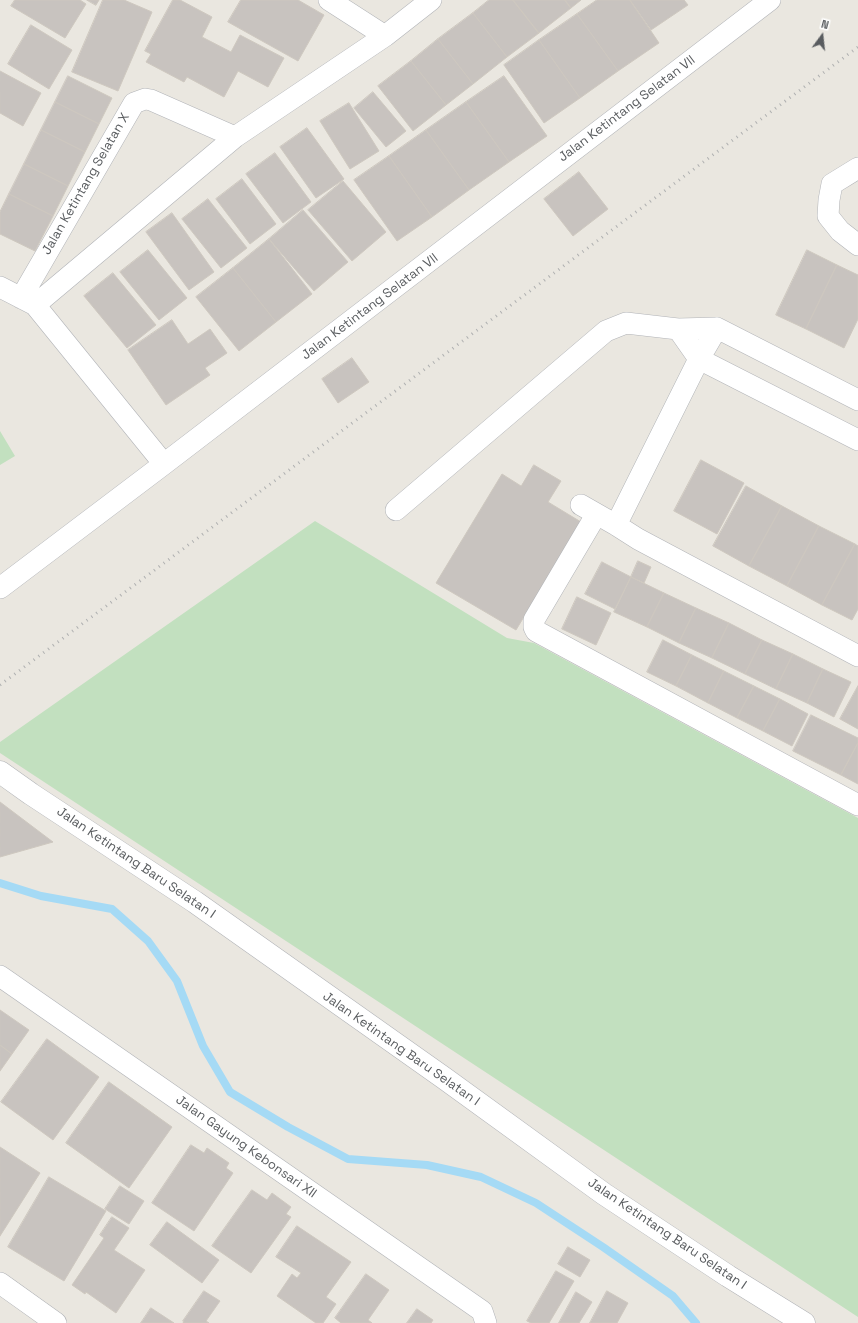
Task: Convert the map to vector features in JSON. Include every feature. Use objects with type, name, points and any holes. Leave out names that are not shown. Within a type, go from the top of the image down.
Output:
[{"type":"street","points":[[329,0],[385,36]]},
{"type":"street","points":[[28,302],[235,137],[385,36],[431,0]]},
{"type":"street","name":"Jalan Ketintang Selatan VII","points":[[0,588],[770,0]]},
{"type":"street","name":"Jalan Ketintang Selatan X","points":[[28,302],[134,103],[145,99],[151,100],[235,137]]},
{"type":"street","points":[[858,168],[832,184],[828,216],[840,231],[858,245]]},
{"type":"street","points":[[0,287],[28,302],[164,464]]},
{"type":"street","points":[[396,510],[606,331],[626,323],[678,329],[717,328],[858,400]]},
{"type":"street","points":[[616,524],[699,359],[717,328]]},
{"type":"street","points":[[678,329],[699,359],[858,440]]},
{"type":"street","points":[[858,656],[638,539],[616,524],[588,510],[534,620],[534,627],[536,631],[858,805]]},
{"type":"street","name":"Jalan Ketintang Baru Selatan I","points":[[0,772],[195,902],[444,1078],[604,1194],[728,1276],[804,1323]]},
{"type":"street","name":"Jalan Gayung Kebonsari XII","points":[[0,976],[482,1311],[486,1323]]},
{"type":"street","points":[[0,1283],[56,1323]]},
{"type":"green space","points":[[0,431],[15,456],[0,465]]},
{"type":"green space","points":[[315,521],[507,638],[534,643],[858,818],[858,1317],[0,753],[0,742]]},
{"type":"building","points":[[15,0],[80,0],[86,4],[65,38],[11,6]]},
{"type":"building","points":[[87,0],[99,0],[96,5]]},
{"type":"building","points":[[103,0],[124,0],[152,12],[118,91],[72,72]]},
{"type":"building","points":[[173,0],[180,0],[212,17],[202,37],[231,52],[240,35],[284,58],[268,87],[238,71],[224,97],[187,77],[184,82],[146,62],[151,54],[145,51]]},
{"type":"building","points":[[241,0],[298,0],[324,15],[298,61],[228,22]]},
{"type":"building","points":[[489,0],[513,0],[539,33],[507,57],[473,13]]},
{"type":"building","points":[[513,0],[565,0],[571,8],[539,33]]},
{"type":"building","points":[[565,0],[581,0],[571,8]]},
{"type":"building","points":[[597,0],[630,0],[659,43],[618,71],[577,14]]},
{"type":"building","points":[[630,0],[684,0],[688,5],[651,30]]},
{"type":"building","points":[[473,13],[507,57],[473,84],[438,39]]},
{"type":"building","points":[[577,14],[618,71],[580,98],[539,40]]},
{"type":"building","points":[[31,25],[72,50],[49,89],[8,64]]},
{"type":"building","points":[[438,39],[473,84],[446,105],[411,61]]},
{"type":"building","points":[[539,40],[580,98],[544,123],[504,65]]},
{"type":"building","points":[[411,61],[446,105],[413,131],[378,86]]},
{"type":"building","points":[[0,71],[41,93],[23,126],[0,113]]},
{"type":"building","points":[[68,76],[112,98],[99,124],[55,102]]},
{"type":"building","points":[[504,76],[547,136],[509,162],[466,102]]},
{"type":"building","points":[[373,92],[406,131],[386,147],[354,108]]},
{"type":"building","points":[[55,102],[99,124],[85,152],[41,130]]},
{"type":"building","points":[[466,102],[509,162],[469,190],[426,130]]},
{"type":"building","points":[[349,103],[379,151],[350,169],[320,121]]},
{"type":"building","points":[[307,128],[344,179],[316,198],[280,147]]},
{"type":"building","points":[[41,130],[85,152],[68,186],[24,164]]},
{"type":"building","points":[[426,130],[469,190],[432,217],[389,156]]},
{"type":"building","points":[[275,153],[311,202],[283,223],[246,174]]},
{"type":"building","points":[[389,156],[432,217],[397,241],[354,180]]},
{"type":"building","points":[[24,164],[68,186],[53,216],[9,194]]},
{"type":"building","points":[[579,172],[608,209],[573,236],[544,199]]},
{"type":"building","points":[[242,179],[276,224],[250,244],[216,199]]},
{"type":"building","points":[[343,181],[386,232],[352,261],[308,210]]},
{"type":"building","points":[[9,194],[53,216],[35,251],[0,234],[0,212]]},
{"type":"building","points":[[208,199],[247,248],[221,268],[182,219]]},
{"type":"building","points":[[303,210],[348,262],[314,291],[269,239]]},
{"type":"building","points":[[172,213],[214,272],[189,290],[146,232]]},
{"type":"building","points":[[269,239],[312,294],[276,322],[233,268]]},
{"type":"building","points":[[148,250],[187,298],[159,320],[120,272]]},
{"type":"building","points":[[807,250],[837,265],[806,329],[776,315]]},
{"type":"building","points":[[837,265],[858,275],[858,319],[844,348],[806,329]]},
{"type":"building","points":[[233,268],[276,322],[239,351],[196,297]]},
{"type":"building","points":[[113,273],[156,325],[127,348],[84,296]]},
{"type":"building","points":[[172,320],[188,344],[210,329],[227,353],[205,368],[210,375],[166,405],[128,350]]},
{"type":"building","points":[[352,358],[369,382],[338,403],[322,379]]},
{"type":"building","points":[[701,460],[744,483],[717,534],[674,511]]},
{"type":"building","points":[[534,465],[561,481],[548,502],[581,522],[516,630],[436,583],[502,474],[521,486]]},
{"type":"building","points":[[746,486],[782,506],[749,566],[713,546]]},
{"type":"building","points":[[782,506],[819,526],[787,586],[749,566]]},
{"type":"building","points":[[819,526],[855,544],[822,605],[787,586]]},
{"type":"building","points":[[855,544],[858,546],[858,609],[852,620],[822,605]]},
{"type":"building","points":[[638,561],[651,567],[644,583],[631,577]]},
{"type":"building","points":[[602,562],[631,577],[615,609],[585,594]]},
{"type":"building","points":[[631,577],[664,593],[647,627],[614,612]]},
{"type":"building","points":[[664,593],[696,608],[679,643],[647,627]]},
{"type":"building","points":[[577,597],[611,613],[596,645],[562,629]]},
{"type":"building","points":[[696,608],[729,623],[712,658],[679,643]]},
{"type":"building","points":[[729,623],[762,640],[745,674],[712,658]]},
{"type":"building","points":[[663,640],[692,655],[676,686],[647,672]]},
{"type":"building","points":[[762,640],[793,654],[776,689],[745,674]]},
{"type":"building","points":[[793,654],[823,669],[807,703],[776,689]]},
{"type":"building","points":[[692,655],[724,671],[708,703],[676,686]]},
{"type":"building","points":[[823,669],[851,682],[834,717],[807,703]]},
{"type":"building","points":[[724,671],[754,686],[737,718],[708,703]]},
{"type":"building","points":[[754,686],[780,699],[763,731],[737,718]]},
{"type":"building","points":[[858,686],[858,729],[840,719]]},
{"type":"building","points":[[780,699],[808,714],[792,746],[763,731]]},
{"type":"building","points":[[811,715],[858,738],[858,743],[841,775],[793,751]]},
{"type":"building","points":[[858,743],[858,784],[841,775]]},
{"type":"building","points":[[0,802],[53,842],[0,857]]},
{"type":"building","points":[[0,1010],[29,1030],[12,1054],[0,1045]]},
{"type":"building","points":[[47,1039],[99,1077],[53,1140],[1,1102]]},
{"type":"building","points":[[0,1045],[12,1054],[0,1071]]},
{"type":"building","points":[[109,1082],[172,1127],[129,1188],[66,1143]]},
{"type":"building","points":[[191,1145],[204,1153],[207,1148],[229,1163],[226,1168],[233,1173],[194,1231],[152,1203]]},
{"type":"building","points":[[0,1147],[40,1173],[0,1236]]},
{"type":"building","points":[[49,1177],[106,1211],[64,1281],[8,1247]]},
{"type":"building","points":[[120,1186],[144,1201],[129,1224],[105,1209]]},
{"type":"building","points":[[252,1190],[267,1200],[272,1193],[291,1207],[286,1214],[291,1217],[251,1273],[212,1246]]},
{"type":"building","points":[[112,1217],[129,1228],[114,1250],[145,1270],[116,1313],[86,1292],[85,1294],[72,1285],[104,1238],[100,1235]]},
{"type":"building","points":[[167,1222],[219,1260],[202,1283],[150,1245]]},
{"type":"building","points":[[297,1226],[351,1262],[326,1297],[336,1304],[323,1323],[316,1323],[277,1296],[292,1274],[297,1278],[301,1273],[276,1257]]},
{"type":"building","points":[[568,1247],[590,1260],[580,1277],[558,1264]]},
{"type":"building","points":[[556,1271],[574,1281],[549,1323],[531,1323],[527,1321]]},
{"type":"building","points":[[366,1274],[389,1290],[368,1320],[372,1323],[341,1323],[335,1318]]},
{"type":"building","points":[[204,1291],[220,1301],[206,1321],[209,1323],[183,1323],[183,1321]]},
{"type":"building","points":[[607,1291],[628,1303],[617,1323],[590,1323]]},
{"type":"building","points":[[576,1292],[592,1302],[579,1323],[559,1323]]},
{"type":"building","points":[[151,1308],[174,1323],[141,1323]]},
{"type":"building","points":[[417,1309],[433,1320],[431,1323],[407,1323]]},
{"type":"waterway","points":[[0,883],[41,896],[112,909],[148,941],[177,981],[203,1046],[230,1092],[288,1127],[348,1159],[427,1165],[481,1177],[536,1203],[603,1247],[673,1296],[696,1323]]},
{"type":"railway","points":[[0,685],[858,47]]}]
